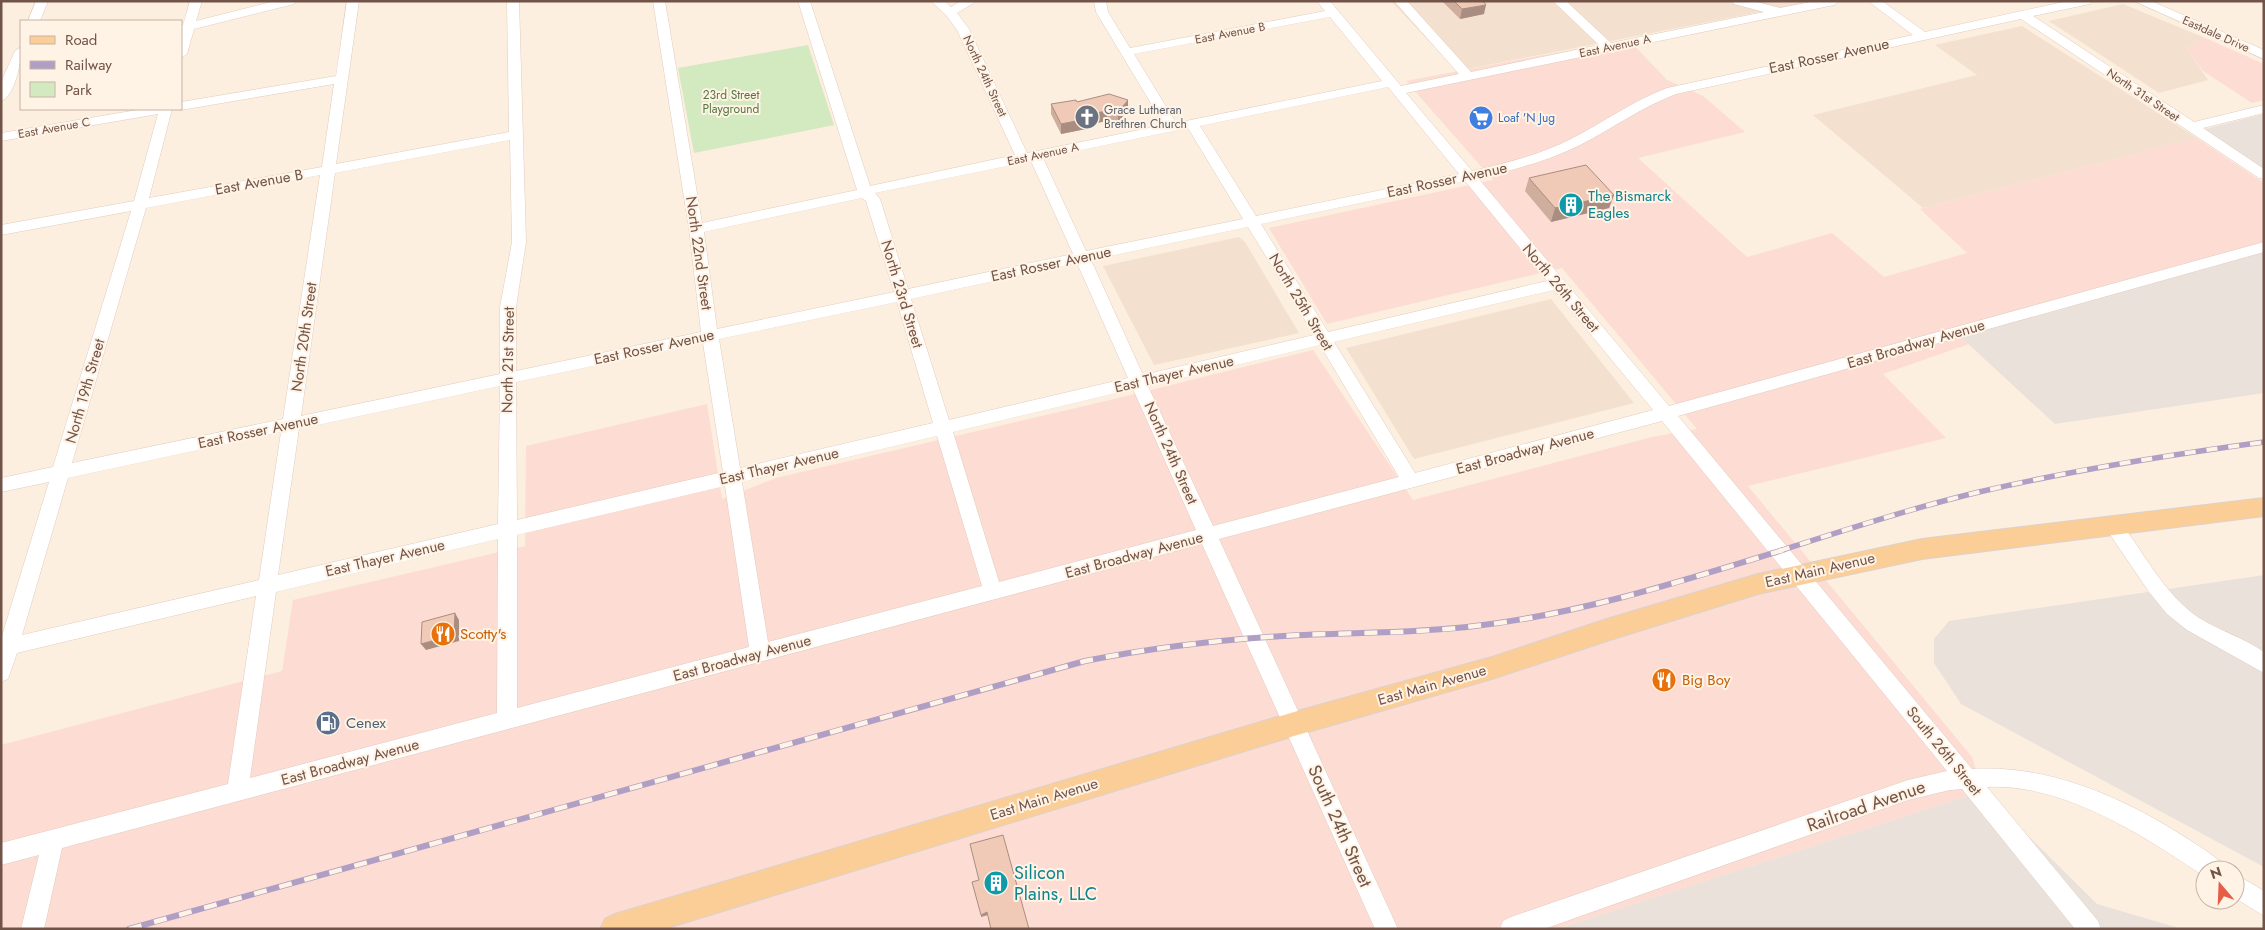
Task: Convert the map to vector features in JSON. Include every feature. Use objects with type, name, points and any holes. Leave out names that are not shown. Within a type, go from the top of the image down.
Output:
[{"type":"main road","name":"East Main Avenue","points":[[615,929],[1294,724],[1492,668],[1618,626],[1737,590],[1799,574],[1922,549],[2264,507]]},
{"type":"street","points":[[34,20],[42,1]]},
{"type":"street","points":[[182,48],[185,28],[196,1]]},
{"type":"street","points":[[185,28],[290,1]]},
{"type":"street","name":"North 20th Street","points":[[237,792],[353,1]]},
{"type":"street","name":"North 21st Street","points":[[507,720],[508,300],[518,258],[519,242],[512,1]]},
{"type":"street","name":"North 22nd Street","points":[[659,1],[696,228],[710,336],[760,654]]},
{"type":"street","name":"North 23rd Street","points":[[804,1],[865,192],[873,200],[993,592]]},
{"type":"street","name":"North 24th Street","points":[[937,1],[950,12],[963,29],[1082,257],[1294,724]]},
{"type":"street","points":[[950,12],[971,1]]},
{"type":"street","points":[[1100,1],[1102,12],[1172,127]]},
{"type":"street","name":"North 26th Street","points":[[1323,1],[1799,574]]},
{"type":"street","points":[[1400,1],[1468,76]]},
{"type":"street","points":[[1559,1],[1608,47]]},
{"type":"street","points":[[1738,1],[1779,12]]},
{"type":"street","name":"East Avenue A","points":[[696,228],[865,192],[880,187],[1192,123],[1393,87],[1468,76],[1834,1]]},
{"type":"street","points":[[1874,1],[1922,36]]},
{"type":"street","name":"East Rosser Avenue","points":[[1,485],[1468,176],[1551,154],[1575,142],[1640,103],[1672,91],[2086,1]]},
{"type":"street","name":"Eastdale Drive","points":[[2140,1],[2264,55]]},
{"type":"street","name":"East Avenue B","points":[[1127,52],[1332,13]]},
{"type":"street","name":"North 31st Street","points":[[2023,15],[2264,175]]},
{"type":"street","points":[[5,56],[20,53]]},
{"type":"street","points":[[1,97],[20,55]]},
{"type":"street","points":[[182,106],[342,79]]},
{"type":"street","points":[[2192,127],[2264,109]]},
{"type":"street","name":"East Avenue C","points":[[1,137],[159,110]]},
{"type":"street","name":"North 19th Street","points":[[1,673],[5,648],[61,472],[140,204],[165,110]]},
{"type":"street","name":"North 25th Street","points":[[1192,123],[1410,481]]},
{"type":"street","name":"East Avenue B","points":[[1,230],[516,135]]},
{"type":"street","name":"East Broadway Avenue","points":[[1,854],[1666,414],[2264,248]]},
{"type":"street","name":"East Thayer Avenue","points":[[5,648],[1557,284]]},
{"type":"street","points":[[2113,525],[2164,596],[2183,616],[2204,631],[2245,651],[2264,664]]},
{"type":"street","name":"South 26th Street","points":[[1799,574],[2090,929]]},
{"type":"street","name":"South 24th Street","points":[[1294,724],[1387,929]]},
{"type":"street","name":"Railroad Avenue","points":[[1511,929],[1921,786],[1965,777],[2022,780],[2066,789],[2089,797],[2151,828],[2199,860]]},
{"type":"street","points":[[32,929],[53,841]]},
{"type":"street","points":[[2245,892],[2264,905]]},
{"type":"shaded area","points":[[1391,1],[1816,1],[1457,71]]},
{"type":"shaded area","points":[[2123,4],[2205,38],[2186,48],[2208,80],[2159,93],[2049,21]]},
{"type":"shaded area","points":[[2022,26],[2197,138],[1923,208],[1813,115],[1977,75],[1935,45]]},
{"type":"shaded area","points":[[2205,38],[2264,64],[2264,100],[2252,103],[2203,71],[2186,48]]},
{"type":"shaded area","points":[[1628,39],[1667,80],[1703,96],[1745,132],[1638,158],[1747,257],[1832,233],[1884,277],[1967,253],[1920,209],[2197,138],[2264,183],[2264,242],[1953,329],[1969,344],[1883,374],[1946,438],[1748,486],[1972,757],[1983,791],[1557,929],[1,929],[1,745],[282,671],[293,600],[525,546],[526,446],[707,404],[722,499],[776,478],[1110,400],[1313,350],[1413,500],[1652,437],[1697,429],[1562,268],[1327,324],[1269,228],[1493,180],[1406,81]]},
{"type":"shaded area","points":[[2264,114],[2264,171],[2201,130]]},
{"type":"shaded area","points":[[1239,237],[1245,242],[1299,333],[1154,365],[1103,266]]},
{"type":"shaded area","points":[[2264,242],[2264,393],[2055,424],[1952,329]]},
{"type":"shaded area","points":[[1551,299],[1634,403],[1414,459],[1346,348]]},
{"type":"shaded area","points":[[2264,575],[2264,867],[1961,704],[1934,663],[1934,639],[1949,621]]},
{"type":"shaded area","points":[[1983,791],[2097,904],[2182,929],[1557,929]]},
{"type":"green space","name":"23rd Street Playground","points":[[808,45],[834,125],[694,153],[678,68]]},
{"type":"building","points":[[1454,1],[1483,1],[1486,5],[1462,9]]},
{"type":"building","points":[[1109,94],[1128,100],[1118,112],[1107,111],[1084,115],[1086,119],[1061,124],[1051,104],[1076,100],[1077,102]]},
{"type":"building","points":[[1586,165],[1614,195],[1555,208],[1529,178]]},
{"type":"building","points":[[455,613],[454,635],[421,644],[422,622]]},
{"type":"building","name":"Silicon Plains, LLC","points":[[1003,835],[1029,929],[991,929],[987,912],[981,915],[972,882],[979,880],[970,844]]},
{"type":"railway","points":[[1779,551],[1904,512],[1979,492],[2121,464],[2264,442]]},
{"type":"railway","points":[[129,929],[1085,661],[1159,648],[1233,640],[1451,629],[1514,621],[1630,595],[1783,550]]},
{"type":"place","name":"Grace Lutheran Brethren Church","points":[[1087,117]]},
{"type":"place","name":"Loaf 'N Jug","points":[[1481,118]]},
{"type":"place","name":"The Bismarck Eagles","points":[[1571,205]]},
{"type":"place","name":"Scotty's","points":[[443,634]]},
{"type":"place","name":"Big Boy","points":[[1664,680]]},
{"type":"place","name":"Cenex","points":[[328,723]]},
{"type":"place","name":"Silicon Plains, LLC","points":[[996,883]]}]
